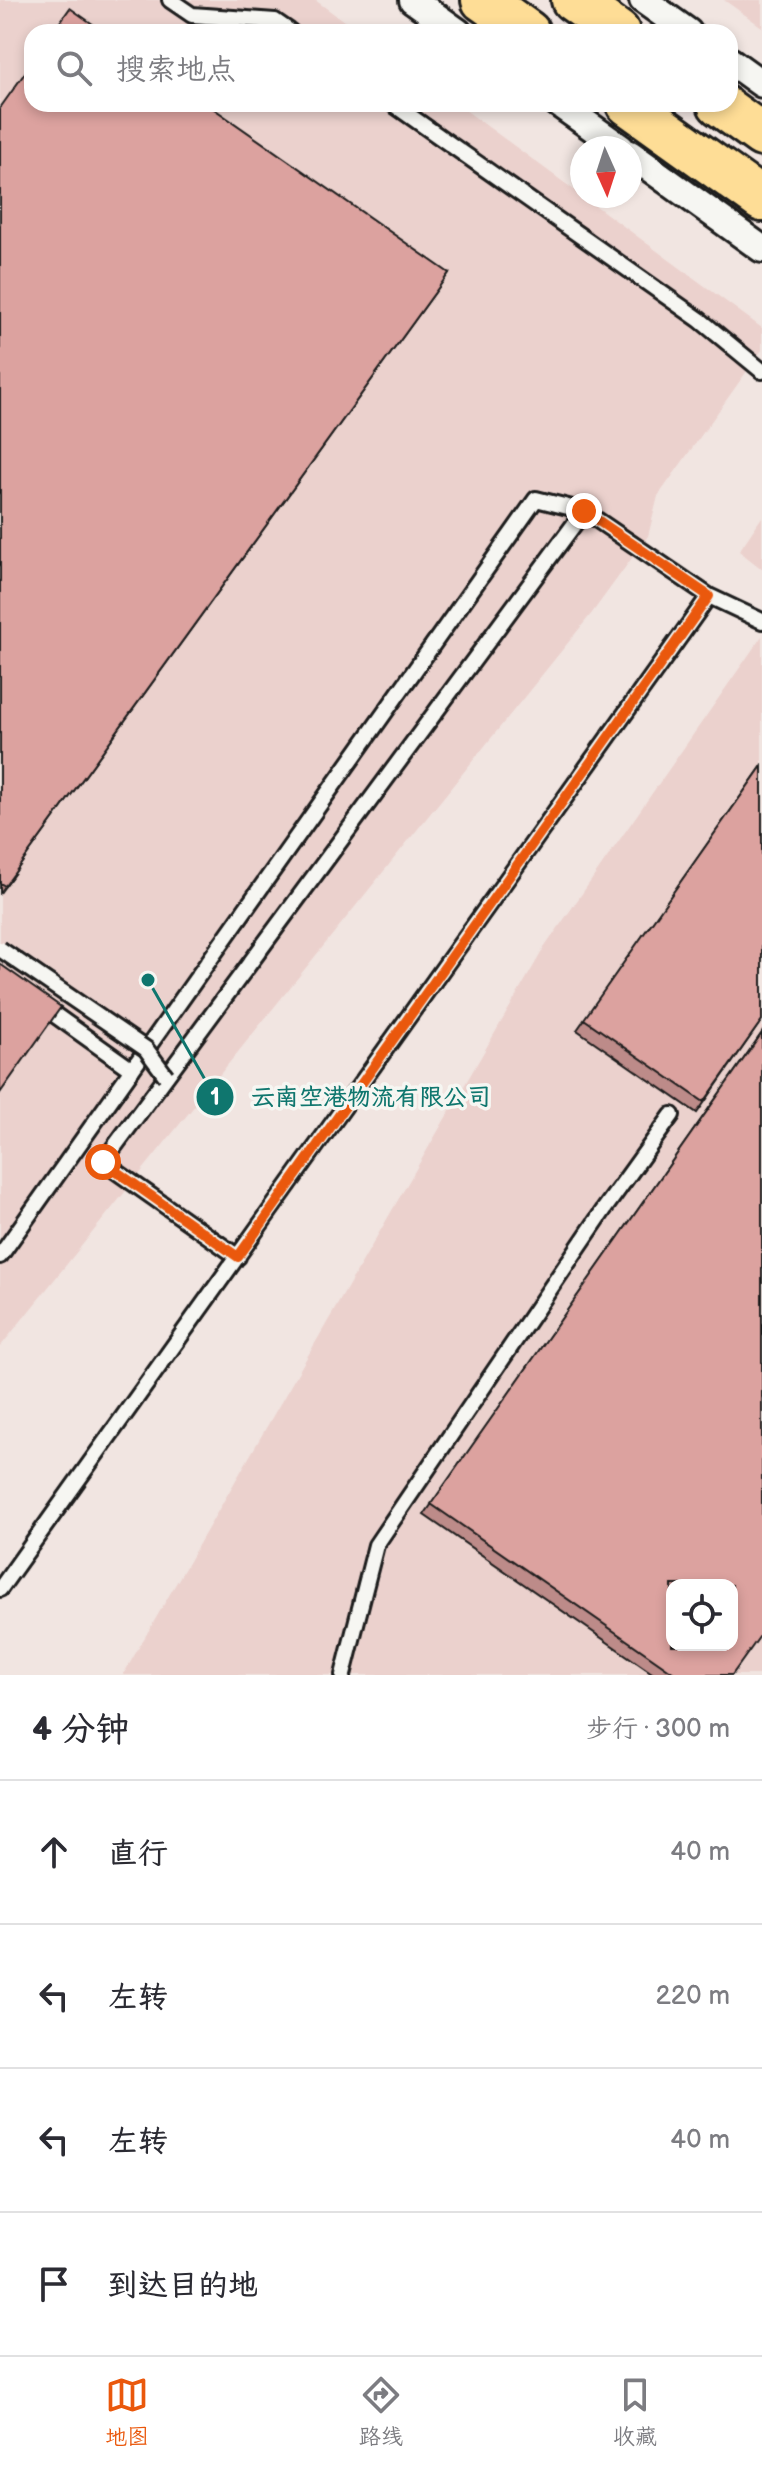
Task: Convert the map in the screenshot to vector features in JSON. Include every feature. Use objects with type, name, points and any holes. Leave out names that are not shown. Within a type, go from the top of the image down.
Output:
[{"type":"main road","points":[[483,0],[517,24]]},
{"type":"main road","points":[[573,0],[607,24]]},
{"type":"main road","points":[[639,112],[762,200]]},
{"type":"main road","points":[[730,112],[762,135]]},
{"type":"street","points":[[413,0],[447,24]]},
{"type":"street","points":[[643,0],[677,24]]},
{"type":"street","points":[[738,67],[762,84]]},
{"type":"street","points":[[570,112],[604,136]]},
{"type":"street","points":[[642,163],[762,249]]},
{"type":"lane","points":[[170,0],[192,15],[275,21],[279,24]]},
{"type":"lane","points":[[404,112],[700,320],[762,371]]},
{"type":"lane","points":[[0,1256],[536,499],[584,511],[709,596],[762,621]]},
{"type":"lane","points":[[238,1257],[103,1162],[584,511]]},
{"type":"lane","points":[[0,1589],[709,596]]},
{"type":"lane","points":[[0,949],[146,1049],[166,1076]]},
{"type":"lane","points":[[24,994],[132,1070]]},
{"type":"lane","points":[[343,1675],[376,1545],[605,1208],[672,1115]]},
{"type":"shaded area","points":[[0,0],[315,0],[348,24],[24,24],[24,112],[468,112],[570,187],[570,208],[599,208],[762,328],[762,350],[658,496],[648,536],[592,613],[0,1347]]},
{"type":"shaded area","points":[[724,0],[762,0],[762,27]]},
{"type":"shaded area","points":[[762,517],[762,569],[739,551]]},
{"type":"shaded area","points":[[762,636],[762,1675],[123,1675],[544,948]]},
{"type":"building","points":[[70,8],[93,24],[59,24]]},
{"type":"building","points":[[24,74],[24,112],[218,112],[449,273],[5,886],[0,883],[0,108]]},
{"type":"building","points":[[762,766],[762,1020],[704,1102],[584,1019]]},
{"type":"building","points":[[0,964],[61,1007],[0,1093]]},
{"type":"building","points":[[762,1033],[762,1633],[732,1675],[677,1675],[431,1504]]},
{"type":"place","name":"云南空港物流有限公司","points":[[148,980]]},
{"type":"route","points":[[103,1162],[238,1257],[709,596],[584,511]]}]
